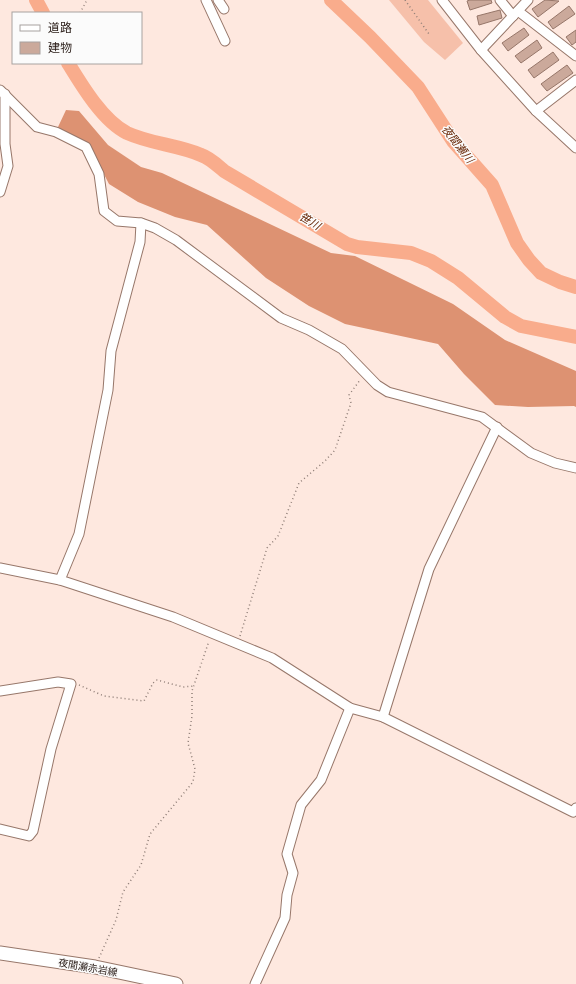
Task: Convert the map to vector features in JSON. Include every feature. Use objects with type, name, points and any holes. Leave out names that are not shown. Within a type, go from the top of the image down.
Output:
[{"type":"main road","name":"夜間瀬赤岩線","points":[[0,953],[95,967],[176,984]]},
{"type":"street","points":[[206,0],[225,41]]},
{"type":"street","points":[[218,0],[224,8]]},
{"type":"street","points":[[442,0],[481,50],[536,111],[576,148]]},
{"type":"street","points":[[500,0],[515,14],[576,56]]},
{"type":"street","points":[[481,50],[528,0]]},
{"type":"street","points":[[536,111],[576,80]]},
{"type":"street","points":[[0,192],[8,166],[5,144],[2,92]]},
{"type":"street","points":[[2,92],[37,128],[56,132],[86,147],[99,174],[104,211],[117,221],[142,223],[155,228],[176,240],[281,318],[309,330],[342,349],[377,385],[388,392],[482,417],[531,452],[555,463],[576,468]]},
{"type":"street","points":[[60,580],[79,534],[108,390],[111,351],[140,242],[142,223]]},
{"type":"street","points":[[383,717],[429,569],[497,427]]},
{"type":"street","points":[[0,568],[60,580],[143,606],[272,658],[350,708],[383,717],[572,812],[576,808]]},
{"type":"street","points":[[0,690],[58,682],[71,684],[51,750],[33,831],[29,836],[0,829]]},
{"type":"street","points":[[255,984],[285,918],[287,895],[293,873],[287,854],[301,805],[321,780],[350,708]]},
{"type":"path","points":[[81,12],[87,0]]},
{"type":"path","points":[[405,0],[429,34]]},
{"type":"path","points":[[238,644],[267,548],[278,536],[299,483],[325,461],[335,450],[351,403],[349,395],[366,372]]},
{"type":"path","points":[[95,967],[116,920],[123,892],[141,865],[150,834],[193,782],[195,769],[188,743],[194,686],[211,633]]},
{"type":"path","points":[[71,684],[79,685],[104,696],[144,702],[153,683],[157,680],[183,687],[194,686]]},
{"type":"shaded area","points":[[389,0],[428,0],[463,43],[445,60],[424,42]]},
{"type":"shaded area","points":[[66,110],[79,111],[108,145],[141,167],[162,173],[331,253],[355,256],[453,304],[505,340],[576,371],[576,407],[495,405],[464,374],[438,344],[345,324],[309,306],[266,278],[207,225],[175,217],[138,202],[109,184],[90,147],[58,127]]},
{"type":"building","points":[[491,0],[492,3],[470,10],[467,1]]},
{"type":"building","points":[[545,0],[559,1],[538,17],[532,9]]},
{"type":"building","points":[[569,6],[575,14],[553,29],[548,22]]},
{"type":"building","points":[[500,10],[502,18],[479,25],[477,16]]},
{"type":"building","points":[[524,28],[529,35],[508,51],[502,43]]},
{"type":"building","points":[[576,30],[576,42],[572,45],[566,37]]},
{"type":"building","points":[[537,40],[542,48],[521,63],[515,56]]},
{"type":"building","points":[[553,52],[559,60],[534,78],[528,70]]},
{"type":"building","points":[[567,65],[573,73],[547,91],[541,84]]},
{"type":"waterway","name":"笹川","points":[[36,0],[42,12]]},
{"type":"waterway","name":"夜間瀬川","points":[[331,0],[370,37],[418,87],[453,141],[492,185],[517,243],[529,260],[541,273],[560,282],[576,287]]},
{"type":"waterway","name":"笹川","points":[[69,64],[86,92],[101,112],[127,133],[145,140],[183,149],[204,156],[224,171],[347,244],[357,247],[411,253],[431,261],[458,278],[505,317],[521,326],[576,337]]}]
